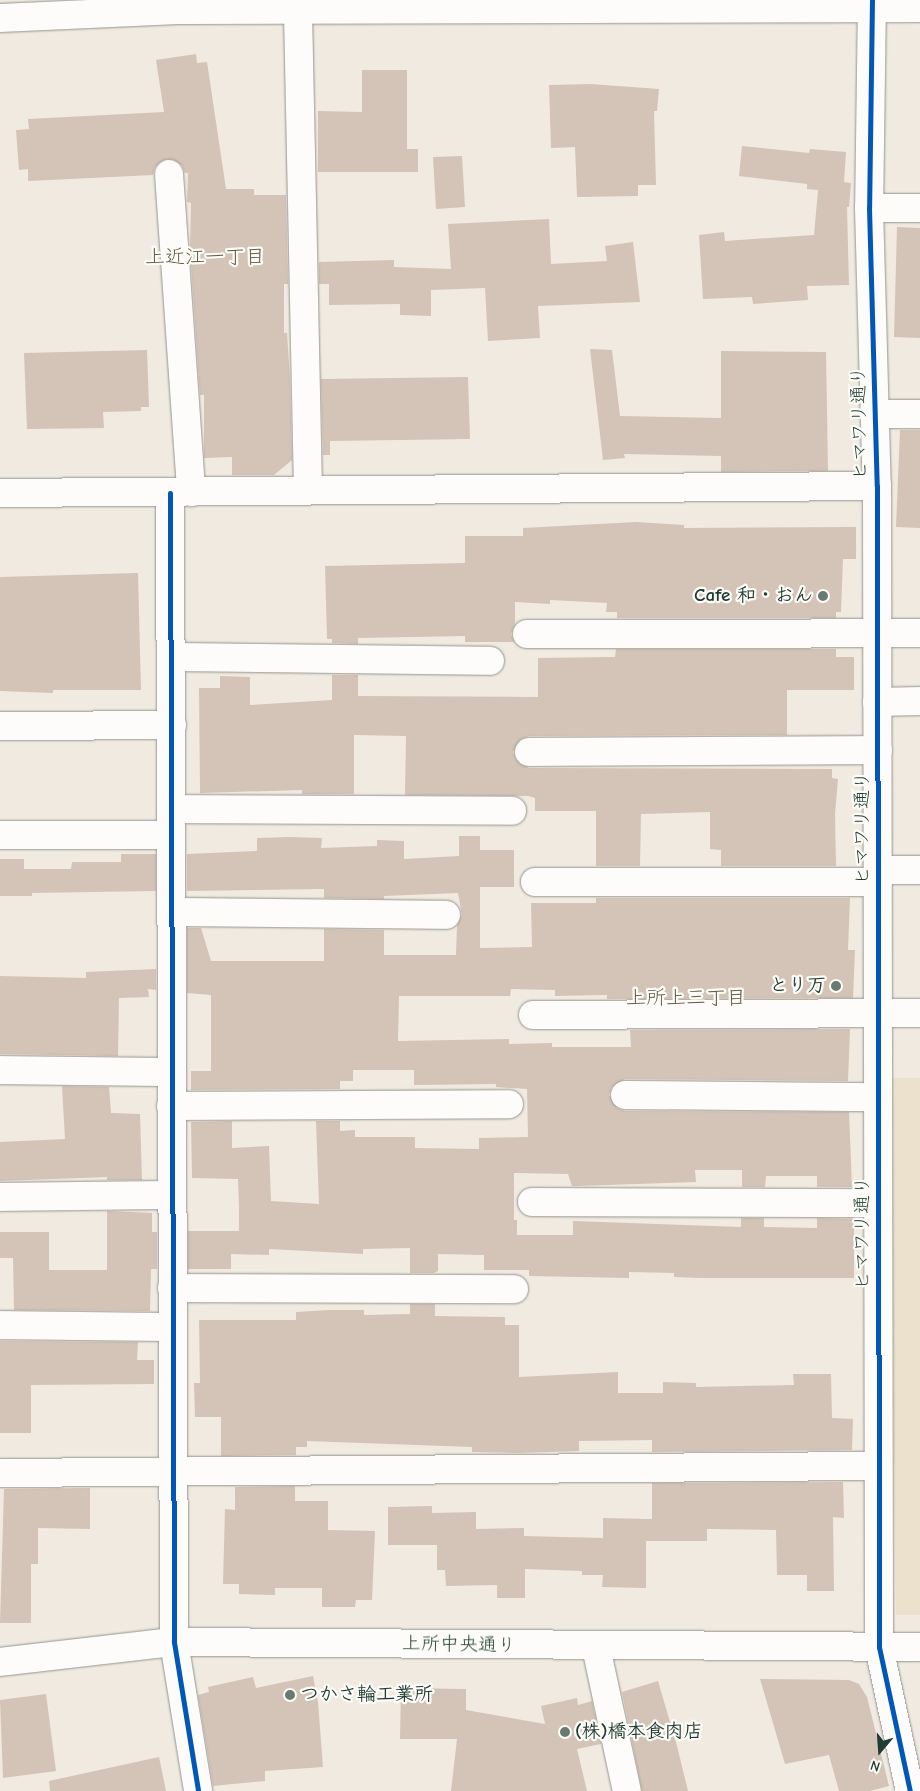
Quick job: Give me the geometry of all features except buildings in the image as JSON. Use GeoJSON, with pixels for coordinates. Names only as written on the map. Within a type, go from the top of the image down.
{"type":"FeatureCollection","features":[{"type":"Feature","properties":{"kind":"street"},"geometry":{"type":"LineString","coordinates":[[0,18],[178,5],[298,12],[872,4],[920,8]]}},
{"type":"Feature","properties":{"kind":"street","name":"ヒマワリ通り"},"geometry":{"type":"LineString","coordinates":[[872,4],[869,208],[877,486],[879,1647],[910,1791]]}},
{"type":"Feature","properties":{"kind":"street"},"geometry":{"type":"LineString","coordinates":[[298,12],[308,489]]}},
{"type":"Feature","properties":{"kind":"street"},"geometry":{"type":"LineString","coordinates":[[169,174],[181,493],[171,658],[172,912],[170,1072],[174,1642],[198,1791]]}},
{"type":"Feature","properties":{"kind":"street"},"geometry":{"type":"LineString","coordinates":[[869,208],[920,208]]}},
{"type":"Feature","properties":{"kind":"street"},"geometry":{"type":"LineString","coordinates":[[876,414],[920,414]]}},
{"type":"Feature","properties":{"kind":"street"},"geometry":{"type":"LineString","coordinates":[[0,493],[181,493],[308,489],[877,486]]}},
{"type":"Feature","properties":{"kind":"street"},"geometry":{"type":"LineString","coordinates":[[528,634],[920,633]]}},
{"type":"Feature","properties":{"kind":"street"},"geometry":{"type":"LineString","coordinates":[[171,658],[490,661]]}},
{"type":"Feature","properties":{"kind":"street"},"geometry":{"type":"LineString","coordinates":[[877,702],[920,701]]}},
{"type":"Feature","properties":{"kind":"street"},"geometry":{"type":"LineString","coordinates":[[0,726],[172,725]]}},
{"type":"Feature","properties":{"kind":"street"},"geometry":{"type":"LineString","coordinates":[[529,752],[878,750]]}},
{"type":"Feature","properties":{"kind":"street"},"geometry":{"type":"LineString","coordinates":[[0,835],[171,822],[512,811]]}},
{"type":"Feature","properties":{"kind":"street"},"geometry":{"type":"LineString","coordinates":[[535,882],[878,876],[920,870]]}},
{"type":"Feature","properties":{"kind":"street"},"geometry":{"type":"LineString","coordinates":[[172,912],[446,915]]}},
{"type":"Feature","properties":{"kind":"street"},"geometry":{"type":"LineString","coordinates":[[533,1015],[920,1013]]}},
{"type":"Feature","properties":{"kind":"street"},"geometry":{"type":"LineString","coordinates":[[0,1070],[170,1072]]}},
{"type":"Feature","properties":{"kind":"street"},"geometry":{"type":"LineString","coordinates":[[625,1095],[878,1097]]}},
{"type":"Feature","properties":{"kind":"street"},"geometry":{"type":"LineString","coordinates":[[171,1106],[509,1104]]}},
{"type":"Feature","properties":{"kind":"street"},"geometry":{"type":"LineString","coordinates":[[0,1197],[171,1195]]}},
{"type":"Feature","properties":{"kind":"street"},"geometry":{"type":"LineString","coordinates":[[532,1202],[878,1203]]}},
{"type":"Feature","properties":{"kind":"street"},"geometry":{"type":"LineString","coordinates":[[172,1288],[514,1289]]}},
{"type":"Feature","properties":{"kind":"street"},"geometry":{"type":"LineString","coordinates":[[0,1325],[173,1327]]}},
{"type":"Feature","properties":{"kind":"street"},"geometry":{"type":"LineString","coordinates":[[0,1473],[878,1466]]}},
{"type":"Feature","properties":{"kind":"street","name":"上所中央通り"},"geometry":{"type":"LineString","coordinates":[[0,1662],[174,1642],[596,1647],[920,1647]]}},
{"type":"Feature","properties":{"kind":"street"},"geometry":{"type":"LineString","coordinates":[[596,1647],[627,1791]]}},
{"type":"Feature","properties":{"kind":"shaded area"},"geometry":{"type":"Polygon","coordinates":[[[890,1078],[920,1078],[920,1615],[896,1615],[890,1078]]]}},
{"type":"Feature","properties":{"kind":"cycle path"},"geometry":{"type":"LineString","coordinates":[[872,0],[869,208],[877,486],[879,1647],[910,1791]]}},
{"type":"Feature","properties":{"kind":"cycle path"},"geometry":{"type":"LineString","coordinates":[[170,493],[174,1642],[198,1791]]}},
{"type":"Feature","properties":{"kind":"place","name":"Cafe 和・おん"},"geometry":{"type":"Point","coordinates":[823,596]}},
{"type":"Feature","properties":{"kind":"place","name":"とり万"},"geometry":{"type":"Point","coordinates":[836,986]}},
{"type":"Feature","properties":{"kind":"place","name":"つかさ輪工業所"},"geometry":{"type":"Point","coordinates":[290,1695]}},
{"type":"Feature","properties":{"kind":"place","name":"(株)橋本食肉店"},"geometry":{"type":"Point","coordinates":[565,1732]}},
{"type":"Feature","properties":{"kind":"district","name":"上近江一丁目"},"geometry":{"type":"Point","coordinates":[205,256]}},
{"type":"Feature","properties":{"kind":"district","name":"上所上三丁目"},"geometry":{"type":"Point","coordinates":[686,997]}}]}
